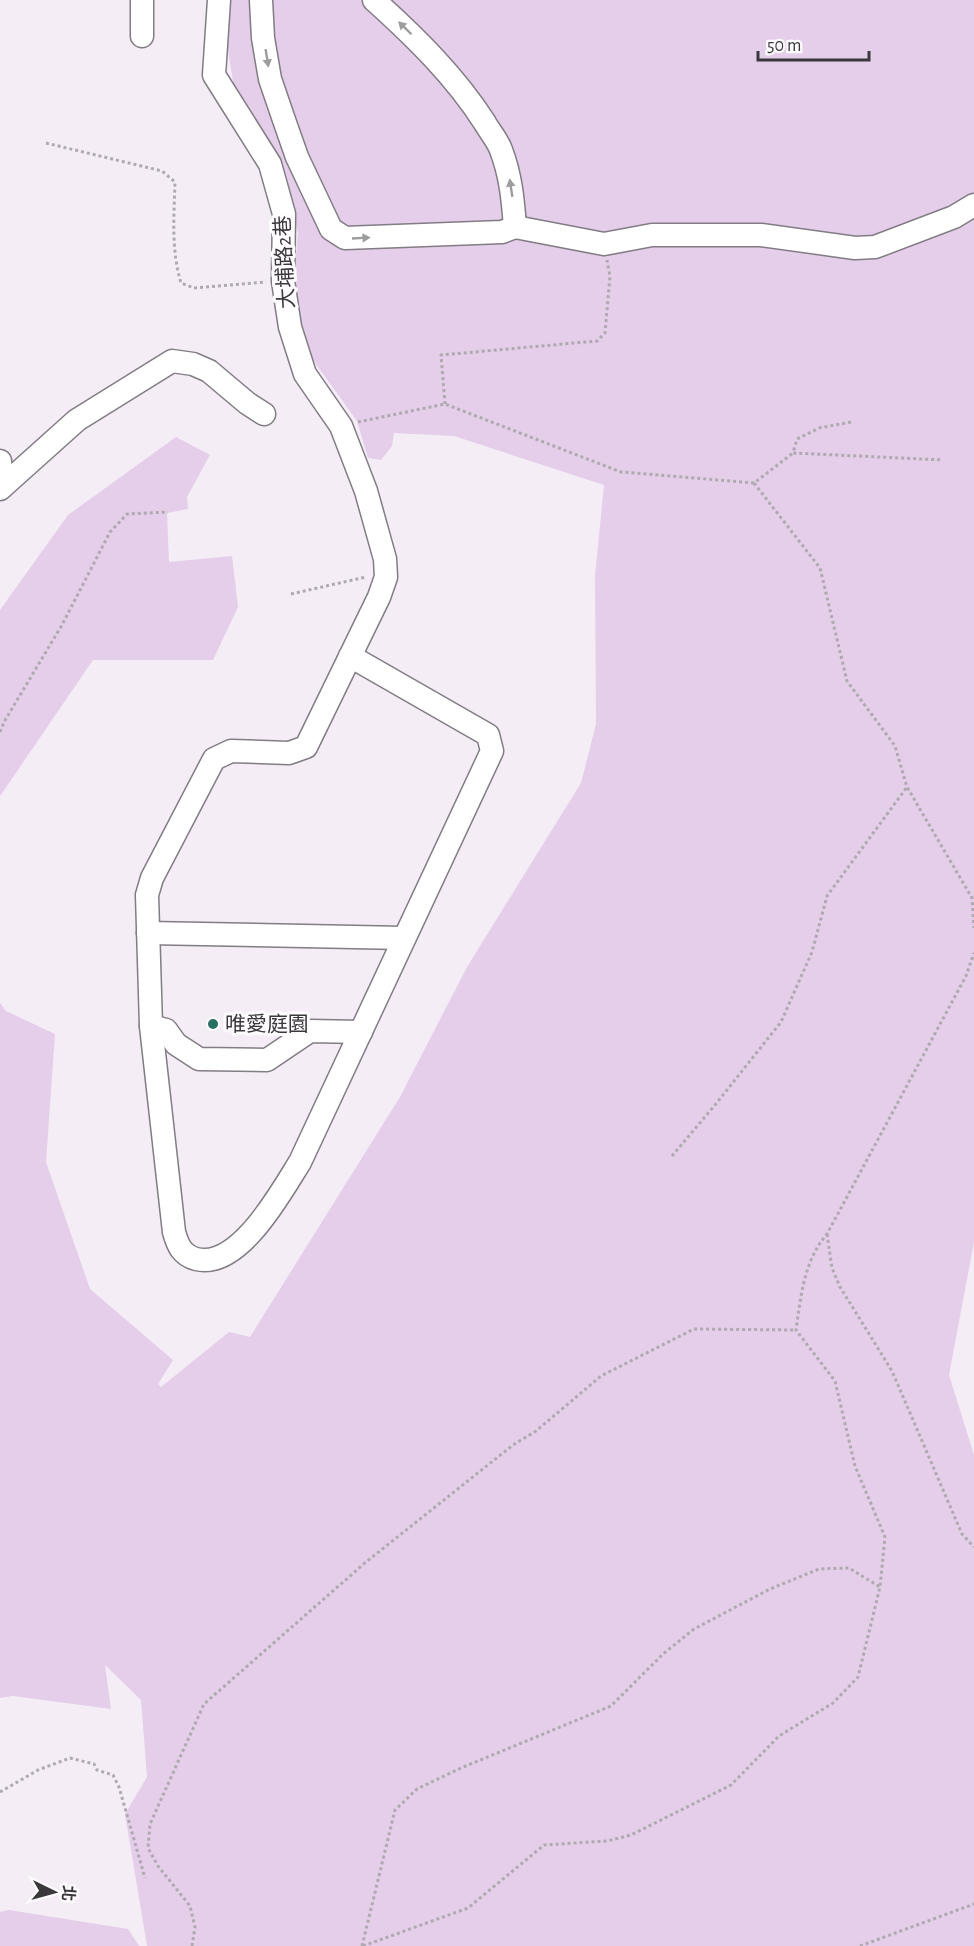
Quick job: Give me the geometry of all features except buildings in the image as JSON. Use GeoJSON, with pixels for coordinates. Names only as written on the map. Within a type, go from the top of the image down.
{"type":"FeatureCollection","features":[{"type":"Feature","properties":{"kind":"street"},"geometry":{"type":"LineString","coordinates":[[142,0],[142,36]]}},
{"type":"Feature","properties":{"kind":"street","name":"大埔路2巷"},"geometry":{"type":"LineString","coordinates":[[219,0],[214,75],[270,164],[284,214],[283,281],[290,327],[305,374],[341,426],[366,491],[380,534],[386,577],[364,632],[350,656],[306,747],[289,753],[231,751],[214,759],[152,878],[147,895],[151,1026],[174,1232],[178,1247],[186,1255],[208,1261],[220,1258],[246,1239],[276,1201],[300,1162],[492,752],[488,735],[350,656]]}},
{"type":"Feature","properties":{"kind":"street"},"geometry":{"type":"LineString","coordinates":[[261,0],[263,38],[270,79],[297,158],[331,229],[345,238],[502,232],[515,227],[604,244],[652,235],[761,235],[855,248],[875,247],[954,217],[974,205]]}},
{"type":"Feature","properties":{"kind":"street"},"geometry":{"type":"LineString","coordinates":[[374,0],[406,29],[442,67],[474,106],[501,148],[512,186],[515,227]]}},
{"type":"Feature","properties":{"kind":"street"},"geometry":{"type":"LineString","coordinates":[[1,488],[78,420],[172,362],[193,363],[209,371],[247,403],[264,414]]}},
{"type":"Feature","properties":{"kind":"street"},"geometry":{"type":"LineString","coordinates":[[0,461],[1,488]]}},
{"type":"Feature","properties":{"kind":"street"},"geometry":{"type":"LineString","coordinates":[[148,933],[404,938]]}},
{"type":"Feature","properties":{"kind":"street"},"geometry":{"type":"LineString","coordinates":[[151,1026],[166,1030],[176,1044],[199,1059],[267,1060],[310,1031],[361,1032]]}},
{"type":"Feature","properties":{"kind":"path"},"geometry":{"type":"LineString","coordinates":[[46,143],[162,171],[175,182],[173,234],[176,267],[181,283],[194,288],[283,281]]}},
{"type":"Feature","properties":{"kind":"path"},"geometry":{"type":"LineString","coordinates":[[445,404],[441,355],[597,341],[605,333],[610,276],[604,244]]}},
{"type":"Feature","properties":{"kind":"path"},"geometry":{"type":"LineString","coordinates":[[341,426],[445,404],[621,472],[754,483],[793,453],[943,460]]}},
{"type":"Feature","properties":{"kind":"path"},"geometry":{"type":"LineString","coordinates":[[793,453],[796,438],[819,428],[851,422]]}},
{"type":"Feature","properties":{"kind":"path"},"geometry":{"type":"LineString","coordinates":[[754,483],[820,568],[847,681],[895,746],[908,787],[972,898],[974,928]]}},
{"type":"Feature","properties":{"kind":"path"},"geometry":{"type":"LineString","coordinates":[[0,732],[62,625],[110,532],[127,514],[168,512]]}},
{"type":"Feature","properties":{"kind":"path"},"geometry":{"type":"LineString","coordinates":[[291,594],[360,577],[386,577]]}},
{"type":"Feature","properties":{"kind":"path"},"geometry":{"type":"LineString","coordinates":[[672,1156],[781,1022],[812,952],[827,896],[908,787]]}},
{"type":"Feature","properties":{"kind":"path"},"geometry":{"type":"LineString","coordinates":[[363,1946],[468,1908],[544,1845],[607,1841],[631,1835],[730,1785],[778,1736],[833,1703],[858,1677],[880,1587],[885,1537],[855,1466],[835,1381],[796,1330],[802,1282],[816,1246],[827,1234],[966,976],[974,953]]}},
{"type":"Feature","properties":{"kind":"path"},"geometry":{"type":"LineString","coordinates":[[827,1234],[832,1268],[840,1287],[892,1371],[962,1534],[974,1547]]}},
{"type":"Feature","properties":{"kind":"path"},"geometry":{"type":"LineString","coordinates":[[192,1946],[195,1927],[190,1906],[158,1866],[148,1848],[150,1824],[204,1704],[366,1562],[513,1445],[536,1431],[601,1376],[694,1329],[796,1330]]}},
{"type":"Feature","properties":{"kind":"path"},"geometry":{"type":"LineString","coordinates":[[363,1946],[395,1810],[417,1789],[610,1706],[663,1654],[694,1629],[770,1589],[819,1569],[849,1568],[880,1587]]}},
{"type":"Feature","properties":{"kind":"path"},"geometry":{"type":"LineString","coordinates":[[0,1792],[38,1770],[70,1758],[94,1764],[97,1770],[113,1775],[119,1787],[145,1878]]}},
{"type":"Feature","properties":{"kind":"path"},"geometry":{"type":"LineString","coordinates":[[860,1946],[974,1904]]}},
{"type":"Feature","properties":{"kind":"shaded area"},"geometry":{"type":"Polygon","coordinates":[[[228,0],[974,0],[974,1242],[949,1375],[974,1455],[974,1946],[147,1946],[125,1814],[147,1777],[141,1700],[105,1665],[111,1709],[13,1696],[0,1698],[0,1003],[6,1011],[55,1034],[46,1162],[90,1289],[173,1360],[158,1384],[161,1387],[229,1332],[250,1337],[400,1097],[467,967],[581,783],[596,724],[595,576],[604,485],[454,436],[394,433],[392,446],[381,460],[368,458],[357,421],[305,349],[294,280],[298,233],[280,167],[235,94],[227,45],[228,0]]]}},
{"type":"Feature","properties":{"kind":"shaded area"},"geometry":{"type":"Polygon","coordinates":[[[176,437],[210,455],[187,497],[188,509],[167,513],[169,562],[232,556],[238,607],[213,660],[93,660],[0,796],[0,610],[68,515],[176,437]]]}},
{"type":"Feature","properties":{"kind":"shaded area"},"geometry":{"type":"Polygon","coordinates":[[[9,1910],[128,1929],[139,1946],[0,1946],[0,1912],[9,1910]]]}},
{"type":"Feature","properties":{"kind":"place","name":"唯愛庭園"},"geometry":{"type":"Point","coordinates":[213,1024]}}]}
